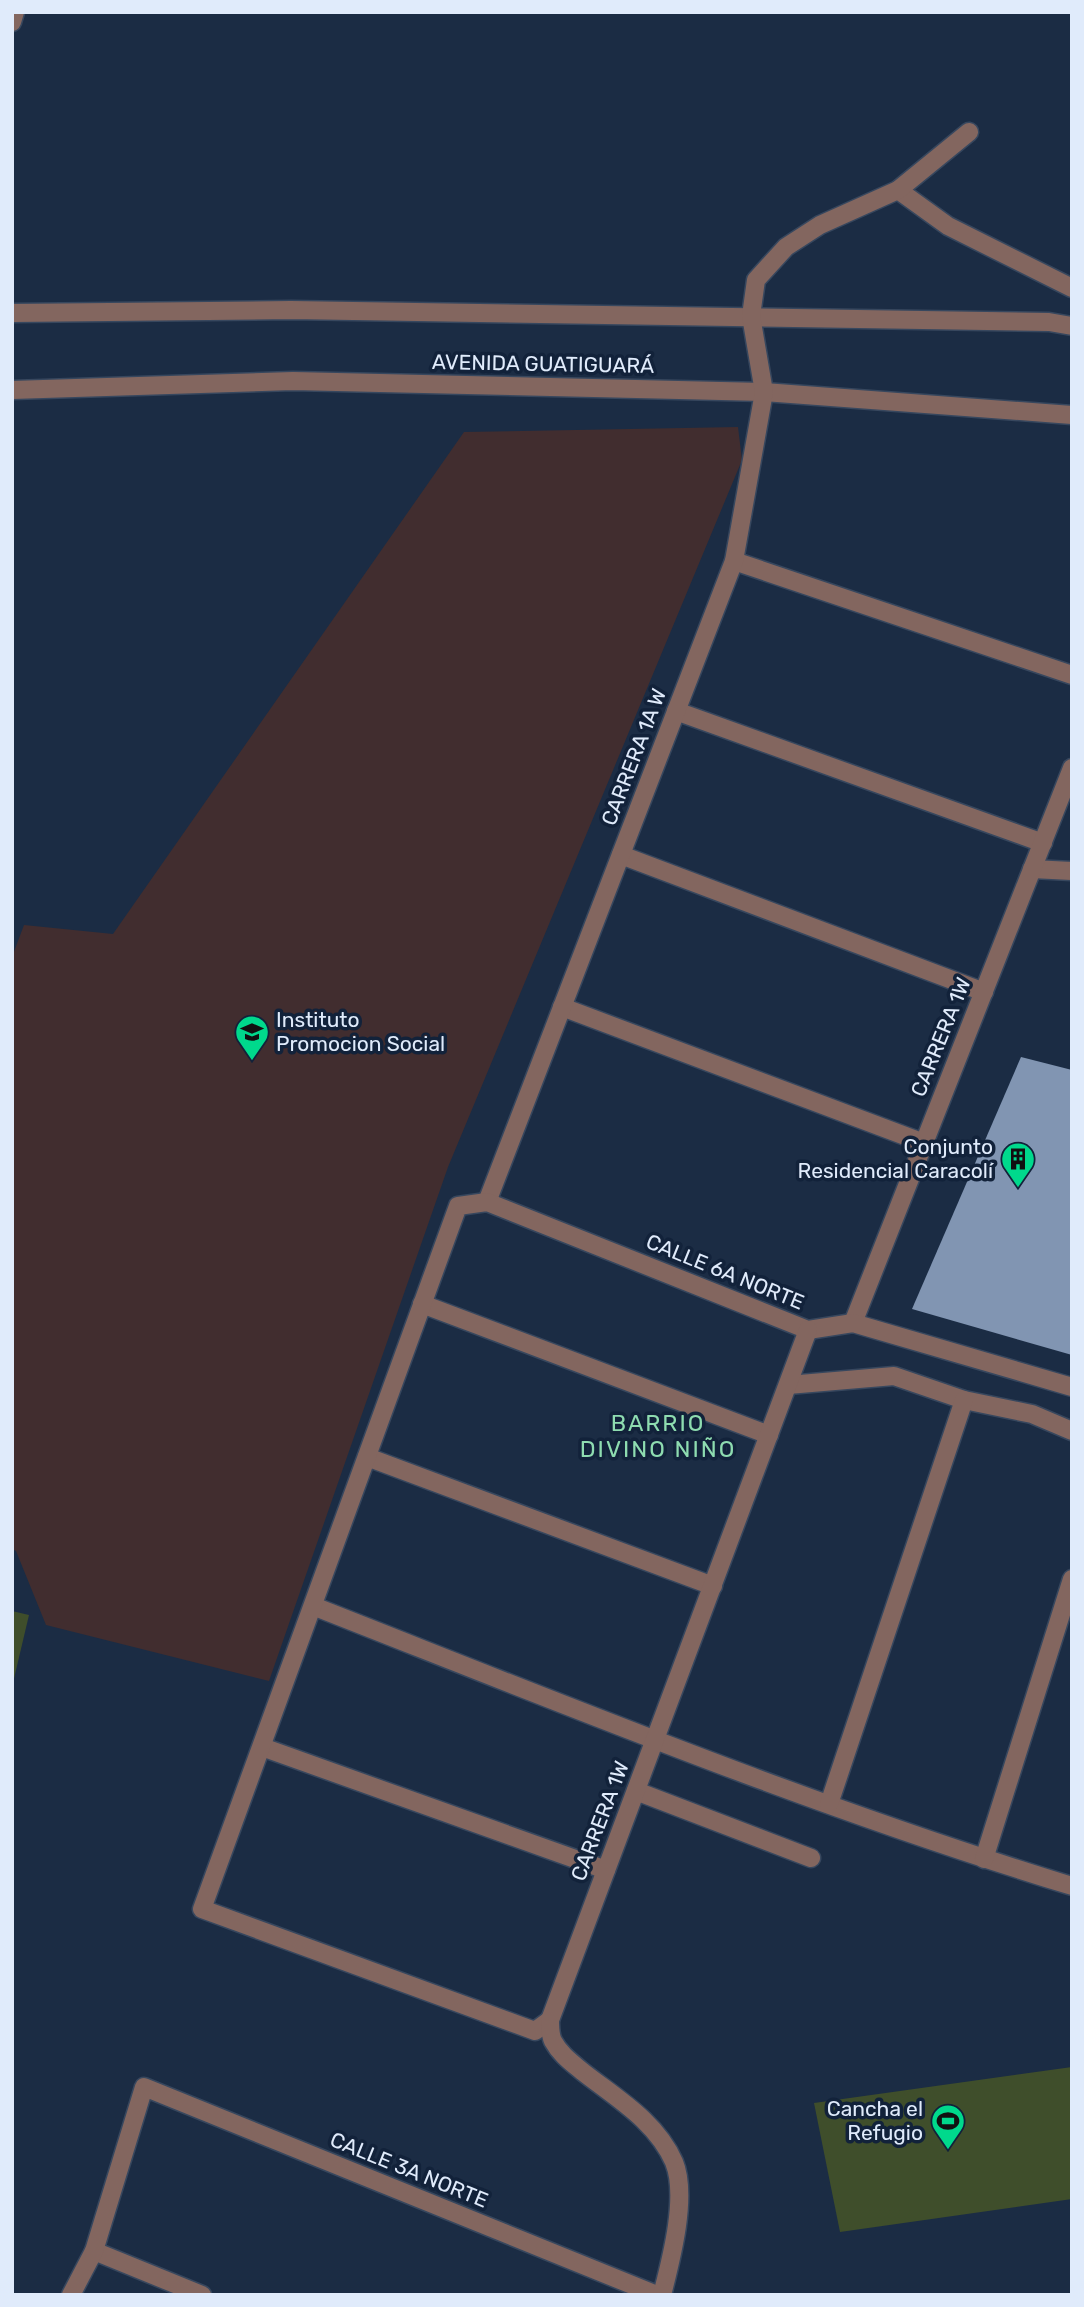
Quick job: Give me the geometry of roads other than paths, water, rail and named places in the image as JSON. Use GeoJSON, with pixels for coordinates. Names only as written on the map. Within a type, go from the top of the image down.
{"type":"FeatureCollection","features":[{"type":"Feature","properties":{"kind":"street"},"geometry":{"type":"LineString","coordinates":[[12,22],[16,12]]}},
{"type":"Feature","properties":{"kind":"street","name":"CARRERA 1A W"},"geometry":{"type":"LineString","coordinates":[[487,1202],[734,561],[764,392],[751,316],[755,280],[786,247],[820,225],[898,190],[969,132]]}},
{"type":"Feature","properties":{"kind":"street"},"geometry":{"type":"LineString","coordinates":[[898,190],[948,226],[1072,288]]}},
{"type":"Feature","properties":{"kind":"street"},"geometry":{"type":"LineString","coordinates":[[12,313],[291,310],[1049,322],[1072,326]]}},
{"type":"Feature","properties":{"kind":"street","name":"AVENIDA GUATIGUARÁ"},"geometry":{"type":"LineString","coordinates":[[12,390],[293,382],[764,392],[1072,415]]}},
{"type":"Feature","properties":{"kind":"street"},"geometry":{"type":"LineString","coordinates":[[734,561],[1072,675]]}},
{"type":"Feature","properties":{"kind":"street"},"geometry":{"type":"LineString","coordinates":[[676,711],[1042,843]]}},
{"type":"Feature","properties":{"kind":"street","name":"CARRERA 1W"},"geometry":{"type":"LineString","coordinates":[[853,1323],[1072,768]]}},
{"type":"Feature","properties":{"kind":"street"},"geometry":{"type":"LineString","coordinates":[[621,855],[984,992]]}},
{"type":"Feature","properties":{"kind":"street"},"geometry":{"type":"LineString","coordinates":[[1032,869],[1072,871]]}},
{"type":"Feature","properties":{"kind":"street"},"geometry":{"type":"LineString","coordinates":[[562,1007],[924,1143]]}},
{"type":"Feature","properties":{"kind":"street"},"geometry":{"type":"LineString","coordinates":[[487,1202],[458,1206],[202,1909],[535,2031],[550,2020]]}},
{"type":"Feature","properties":{"kind":"street","name":"CALLE 6A NORTE"},"geometry":{"type":"LineString","coordinates":[[487,1202],[808,1330],[853,1323],[1072,1387]]}},
{"type":"Feature","properties":{"kind":"street"},"geometry":{"type":"LineString","coordinates":[[422,1304],[769,1435]]}},
{"type":"Feature","properties":{"kind":"street","name":"CARRERA 1W"},"geometry":{"type":"LineString","coordinates":[[550,2020],[808,1330]]}},
{"type":"Feature","properties":{"kind":"street"},"geometry":{"type":"LineString","coordinates":[[788,1385],[894,1376],[964,1400],[1032,1414],[1072,1431]]}},
{"type":"Feature","properties":{"kind":"street"},"geometry":{"type":"LineString","coordinates":[[829,1804],[964,1400]]}},
{"type":"Feature","properties":{"kind":"street"},"geometry":{"type":"LineString","coordinates":[[366,1457],[713,1586]]}},
{"type":"Feature","properties":{"kind":"street"},"geometry":{"type":"LineString","coordinates":[[984,1859],[1072,1578]]}},
{"type":"Feature","properties":{"kind":"street"},"geometry":{"type":"LineString","coordinates":[[313,1606],[655,1741],[984,1859],[1072,1886]]}},
{"type":"Feature","properties":{"kind":"street"},"geometry":{"type":"LineString","coordinates":[[261,1747],[606,1870]]}},
{"type":"Feature","properties":{"kind":"street"},"geometry":{"type":"LineString","coordinates":[[636,1791],[811,1858]]}},
{"type":"Feature","properties":{"kind":"street"},"geometry":{"type":"LineString","coordinates":[[550,2020],[551,2038],[564,2056],[649,2124],[674,2162],[678,2180],[678,2208],[673,2249],[659,2295]]}},
{"type":"Feature","properties":{"kind":"street","name":"CALLE 3A NORTE"},"geometry":{"type":"LineString","coordinates":[[94,2251],[144,2087],[659,2295]]}},
{"type":"Feature","properties":{"kind":"street"},"geometry":{"type":"LineString","coordinates":[[71,2295],[94,2251],[202,2295]]}},
{"type":"Feature","properties":{"kind":"place","name":"Instituto Promocion Social"},"geometry":{"type":"Point","coordinates":[252,1062]}},
{"type":"Feature","properties":{"kind":"place","name":"Conjunto Residencial Caracolí"},"geometry":{"type":"Point","coordinates":[1018,1189]}},
{"type":"Feature","properties":{"kind":"place","name":"Cancha el Refugio"},"geometry":{"type":"Point","coordinates":[948,2151]}},
{"type":"Feature","properties":{"kind":"district","name":"BARRIO DIVINO NIÑO"},"geometry":{"type":"Point","coordinates":[658,1436]}}]}
